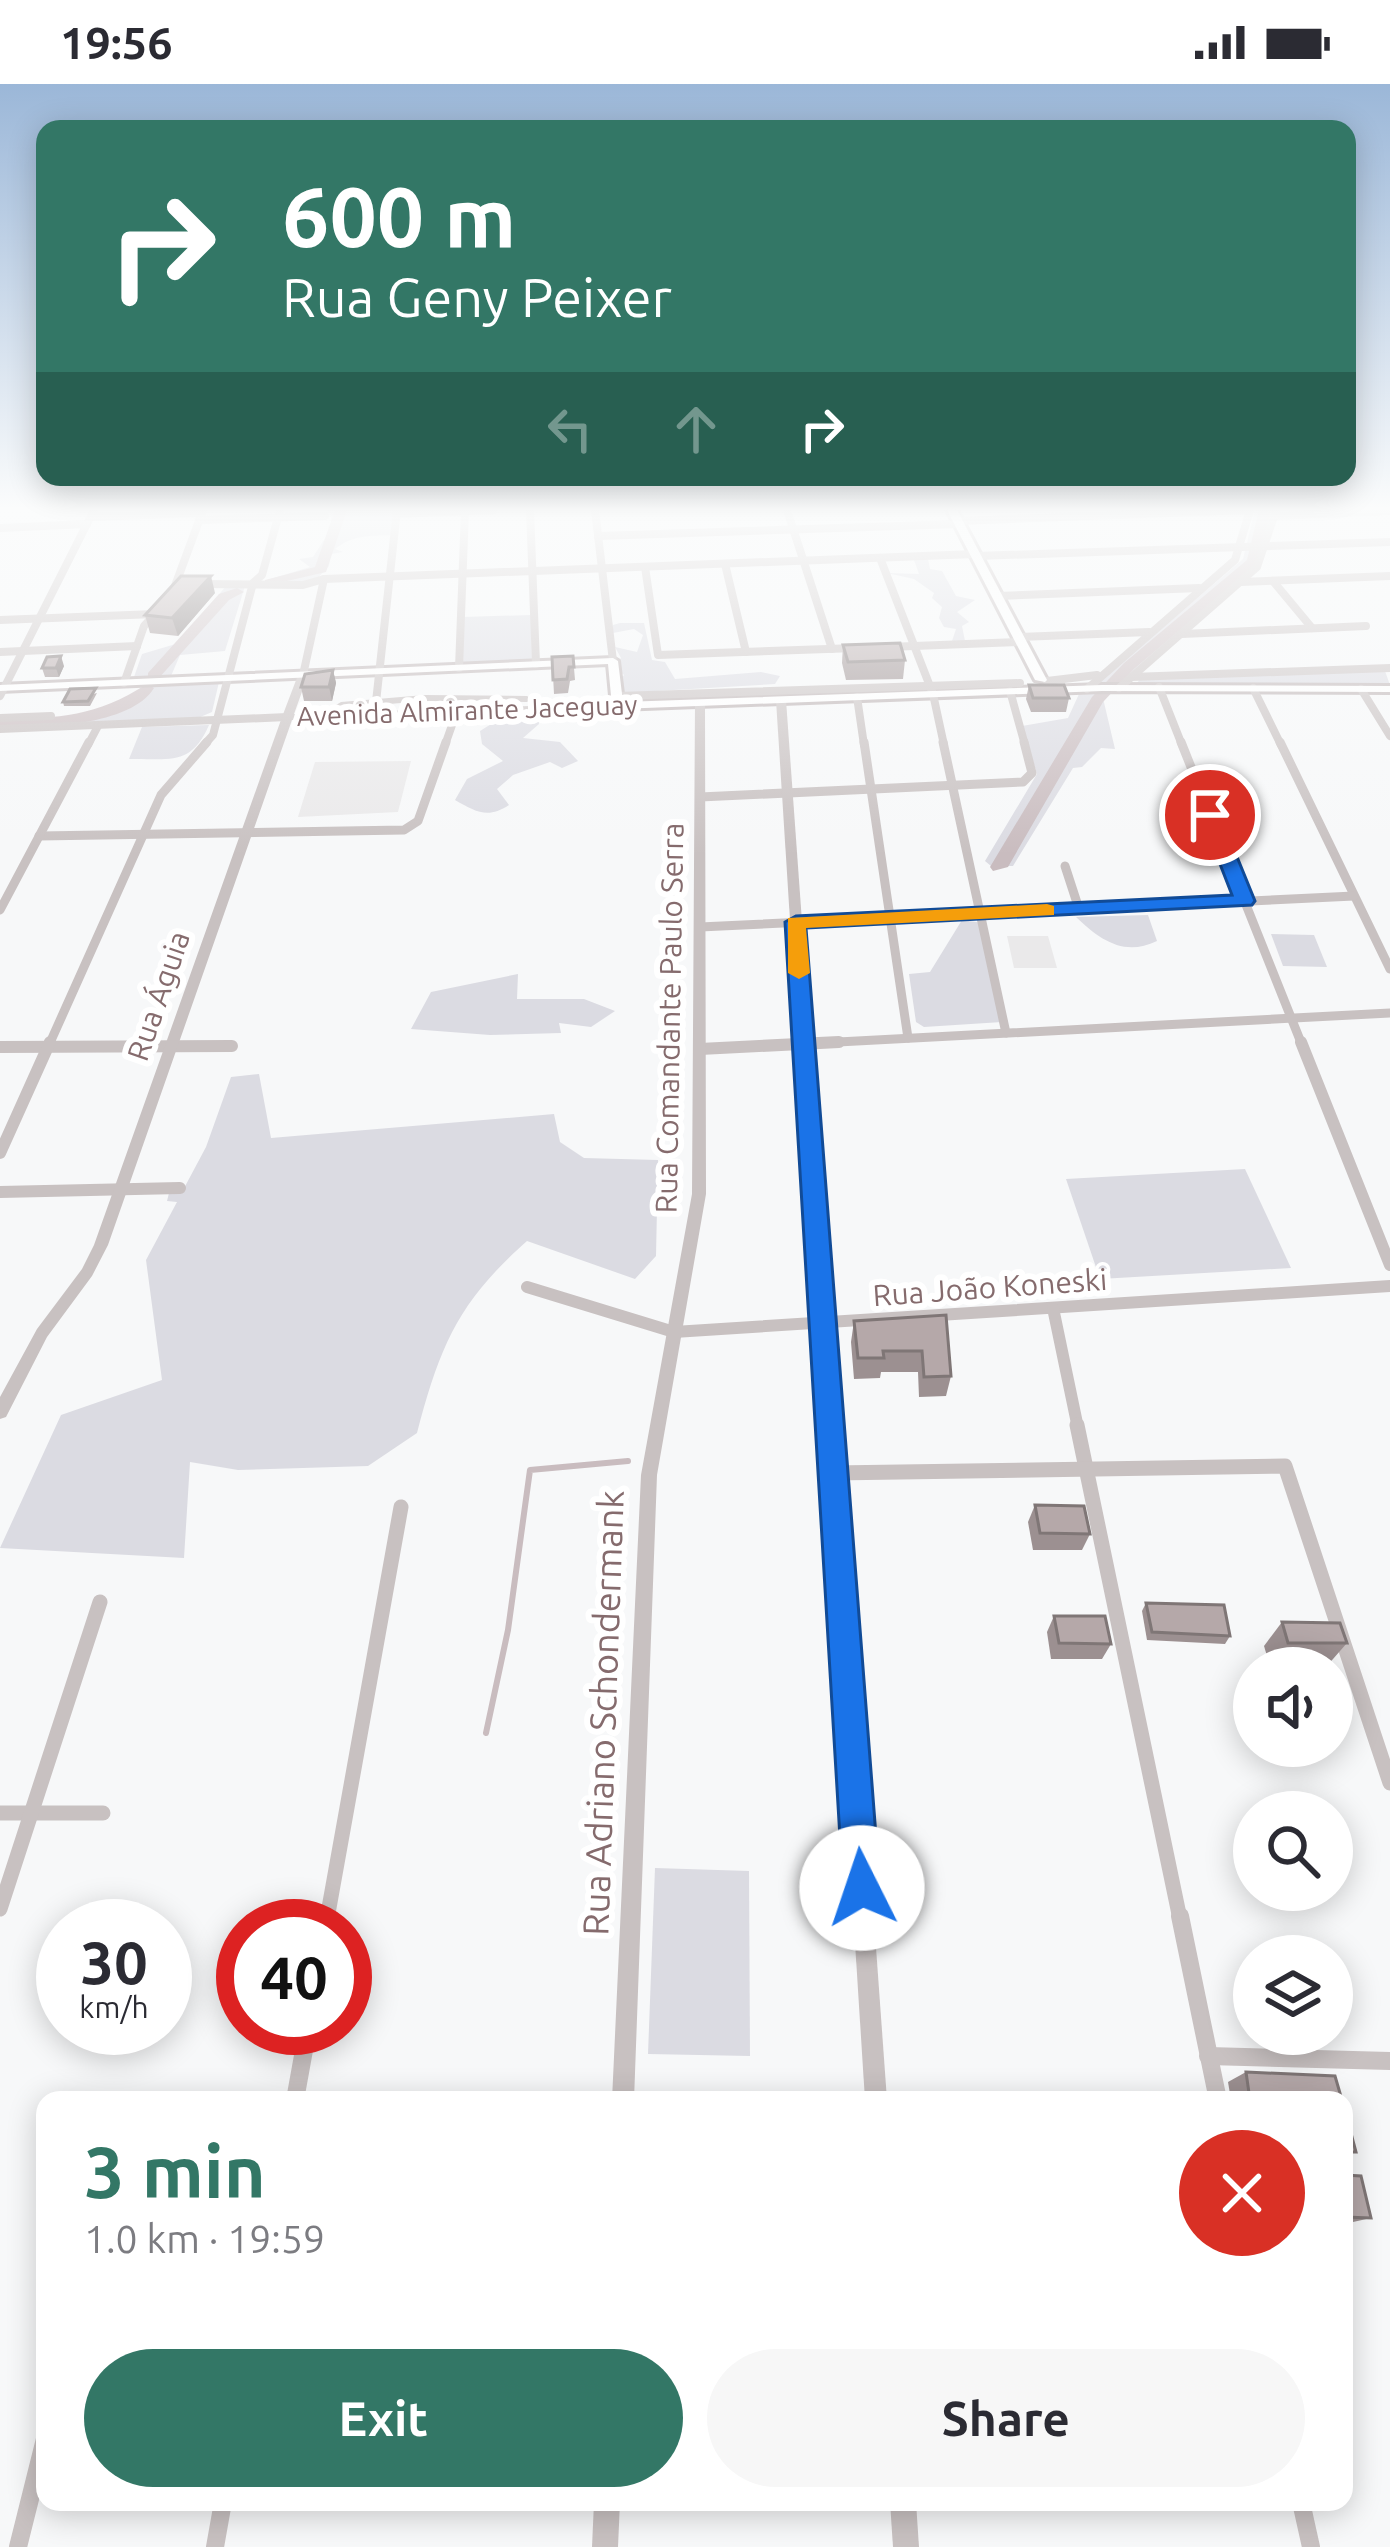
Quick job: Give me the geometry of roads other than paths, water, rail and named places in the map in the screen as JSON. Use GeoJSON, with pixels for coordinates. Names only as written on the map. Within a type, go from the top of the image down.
{"type":"FeatureCollection","features":[{"type":"Feature","properties":{"kind":"main road"},"geometry":{"type":"LineString","coordinates":[[1012,625],[1045,684],[1390,689]]}},
{"type":"Feature","properties":{"kind":"main road"},"geometry":{"type":"LineString","coordinates":[[2,690],[613,661],[617,701]]}},
{"type":"Feature","properties":{"kind":"main road","name":"Avenida Almirante Jaceguay"},"geometry":{"type":"LineString","coordinates":[[617,701],[857,697],[1045,684]]}},
{"type":"Feature","properties":{"kind":"street"},"geometry":{"type":"LineString","coordinates":[[2,690],[36,625]]}},
{"type":"Feature","properties":{"kind":"street"},"geometry":{"type":"LineString","coordinates":[[124,682],[145,625]]}},
{"type":"Feature","properties":{"kind":"street"},"geometry":{"type":"LineString","coordinates":[[0,1153],[166,786],[208,744],[242,625]]}},
{"type":"Feature","properties":{"kind":"street","name":"Rua Águia"},"geometry":{"type":"LineString","coordinates":[[1,1408],[42,1333],[94,1259],[303,675],[314,625]]}},
{"type":"Feature","properties":{"kind":"street"},"geometry":{"type":"LineString","coordinates":[[378,708],[385,625]]}},
{"type":"Feature","properties":{"kind":"street"},"geometry":{"type":"LineString","coordinates":[[459,668],[460,625]]}},
{"type":"Feature","properties":{"kind":"street"},"geometry":{"type":"LineString","coordinates":[[534,625],[536,664]]}},
{"type":"Feature","properties":{"kind":"street"},"geometry":{"type":"LineString","coordinates":[[609,625],[613,661]]}},
{"type":"Feature","properties":{"kind":"street"},"geometry":{"type":"LineString","coordinates":[[654,625],[658,655],[860,648]]}},
{"type":"Feature","properties":{"kind":"street"},"geometry":{"type":"LineString","coordinates":[[740,625],[746,652]]}},
{"type":"Feature","properties":{"kind":"street"},"geometry":{"type":"LineString","coordinates":[[824,625],[832,649]]}},
{"type":"Feature","properties":{"kind":"street"},"geometry":{"type":"LineString","coordinates":[[906,625],[932,690],[1006,1033]]}},
{"type":"Feature","properties":{"kind":"street"},"geometry":{"type":"LineString","coordinates":[[1088,688],[1159,625]]}},
{"type":"Feature","properties":{"kind":"street"},"geometry":{"type":"LineString","coordinates":[[1112,688],[1192,625]]}},
{"type":"Feature","properties":{"kind":"street"},"geometry":{"type":"LineString","coordinates":[[1182,634],[1366,626]]}},
{"type":"Feature","properties":{"kind":"street"},"geometry":{"type":"LineString","coordinates":[[878,647],[1151,632]]}},
{"type":"Feature","properties":{"kind":"street"},"geometry":{"type":"LineString","coordinates":[[0,652],[137,646]]}},
{"type":"Feature","properties":{"kind":"street"},"geometry":{"type":"LineString","coordinates":[[1131,677],[1390,668]]}},
{"type":"Feature","properties":{"kind":"street","name":"Avenida Almirante Jaceguay"},"geometry":{"type":"LineString","coordinates":[[1045,684],[1086,679],[1103,671]]}},
{"type":"Feature","properties":{"kind":"street"},"geometry":{"type":"LineString","coordinates":[[700,797],[1028,779],[1032,773],[1015,687]]}},
{"type":"Feature","properties":{"kind":"street"},"geometry":{"type":"LineString","coordinates":[[1160,687],[1390,1265]]}},
{"type":"Feature","properties":{"kind":"street"},"geometry":{"type":"LineString","coordinates":[[1253,688],[1390,969]]}},
{"type":"Feature","properties":{"kind":"street"},"geometry":{"type":"LineString","coordinates":[[1361,688],[1390,736]]}},
{"type":"Feature","properties":{"kind":"street","name":"Avenida Almirante Jaceguay"},"geometry":{"type":"LineString","coordinates":[[378,708],[457,711],[932,690]]}},
{"type":"Feature","properties":{"kind":"street"},"geometry":{"type":"LineString","coordinates":[[857,697],[908,1038]]}},
{"type":"Feature","properties":{"kind":"street"},"geometry":{"type":"LineString","coordinates":[[39,836],[410,828],[418,821],[459,698]]}},
{"type":"Feature","properties":{"kind":"street","name":"Avenida Almirante Jaceguay"},"geometry":{"type":"LineString","coordinates":[[0,729],[217,719],[459,698],[617,701]]}},
{"type":"Feature","properties":{"kind":"street"},"geometry":{"type":"LineString","coordinates":[[781,700],[875,2091]]}},
{"type":"Feature","properties":{"kind":"street","name":"Rua Comandante Paulo Serra"},"geometry":{"type":"LineString","coordinates":[[674,1332],[699,1193],[700,703]]}},
{"type":"Feature","properties":{"kind":"street"},"geometry":{"type":"LineString","coordinates":[[0,718],[51,716]]}},
{"type":"Feature","properties":{"kind":"street"},"geometry":{"type":"LineString","coordinates":[[0,910],[98,726]]}},
{"type":"Feature","properties":{"kind":"street"},"geometry":{"type":"LineString","coordinates":[[1065,866],[1079,909]]}},
{"type":"Feature","properties":{"kind":"street"},"geometry":{"type":"LineString","coordinates":[[700,927],[1354,896]]}},
{"type":"Feature","properties":{"kind":"street"},"geometry":{"type":"LineString","coordinates":[[700,1049],[1390,1013]]}},
{"type":"Feature","properties":{"kind":"street"},"geometry":{"type":"LineString","coordinates":[[0,1048],[232,1046]]}},
{"type":"Feature","properties":{"kind":"street"},"geometry":{"type":"LineString","coordinates":[[0,1192],[180,1188]]}},
{"type":"Feature","properties":{"kind":"street","name":"Rua João Koneski"},"geometry":{"type":"LineString","coordinates":[[526,1287],[674,1332],[1390,1286]]}},
{"type":"Feature","properties":{"kind":"street"},"geometry":{"type":"LineString","coordinates":[[1053,1308],[1215,2091]]}},
{"type":"Feature","properties":{"kind":"street","name":"Rua Adriano Schondermank"},"geometry":{"type":"LineString","coordinates":[[623,2091],[648,1492],[674,1332]]}},
{"type":"Feature","properties":{"kind":"street"},"geometry":{"type":"LineString","coordinates":[[833,1473],[1285,1466],[1390,1783]]}},
{"type":"Feature","properties":{"kind":"street"},"geometry":{"type":"LineString","coordinates":[[331,1899],[401,1507]]}},
{"type":"Feature","properties":{"kind":"street"},"geometry":{"type":"LineString","coordinates":[[0,1909],[100,1602]]}},
{"type":"Feature","properties":{"kind":"street"},"geometry":{"type":"LineString","coordinates":[[0,1813],[103,1813]]}},
{"type":"Feature","properties":{"kind":"street"},"geometry":{"type":"LineString","coordinates":[[297,2091],[303,2055]]}},
{"type":"Feature","properties":{"kind":"street"},"geometry":{"type":"LineString","coordinates":[[1208,2056],[1390,2061]]}},
{"type":"Feature","properties":{"kind":"street"},"geometry":{"type":"LineString","coordinates":[[18,2547],[36,2475]]}},
{"type":"Feature","properties":{"kind":"street"},"geometry":{"type":"LineString","coordinates":[[215,2547],[221,2511]]}},
{"type":"Feature","properties":{"kind":"street"},"geometry":{"type":"LineString","coordinates":[[605,2547],[607,2511]]}},
{"type":"Feature","properties":{"kind":"street"},"geometry":{"type":"LineString","coordinates":[[904,2511],[906,2547]]}},
{"type":"Feature","properties":{"kind":"street"},"geometry":{"type":"LineString","coordinates":[[1303,2511],[1311,2547]]}},
{"type":"Feature","properties":{"kind":"waterway"},"geometry":{"type":"LineString","coordinates":[[153,676],[199,625]]}},
{"type":"Feature","properties":{"kind":"waterway"},"geometry":{"type":"LineString","coordinates":[[999,867],[1097,700],[1177,625]]}},
{"type":"Feature","properties":{"kind":"waterway"},"geometry":{"type":"LineString","coordinates":[[0,724],[75,722],[142,696],[147,688]]}},
{"type":"Feature","properties":{"kind":"waterway"},"geometry":{"type":"LineString","coordinates":[[486,1733],[508,1630],[530,1470],[628,1461]]}}]}
